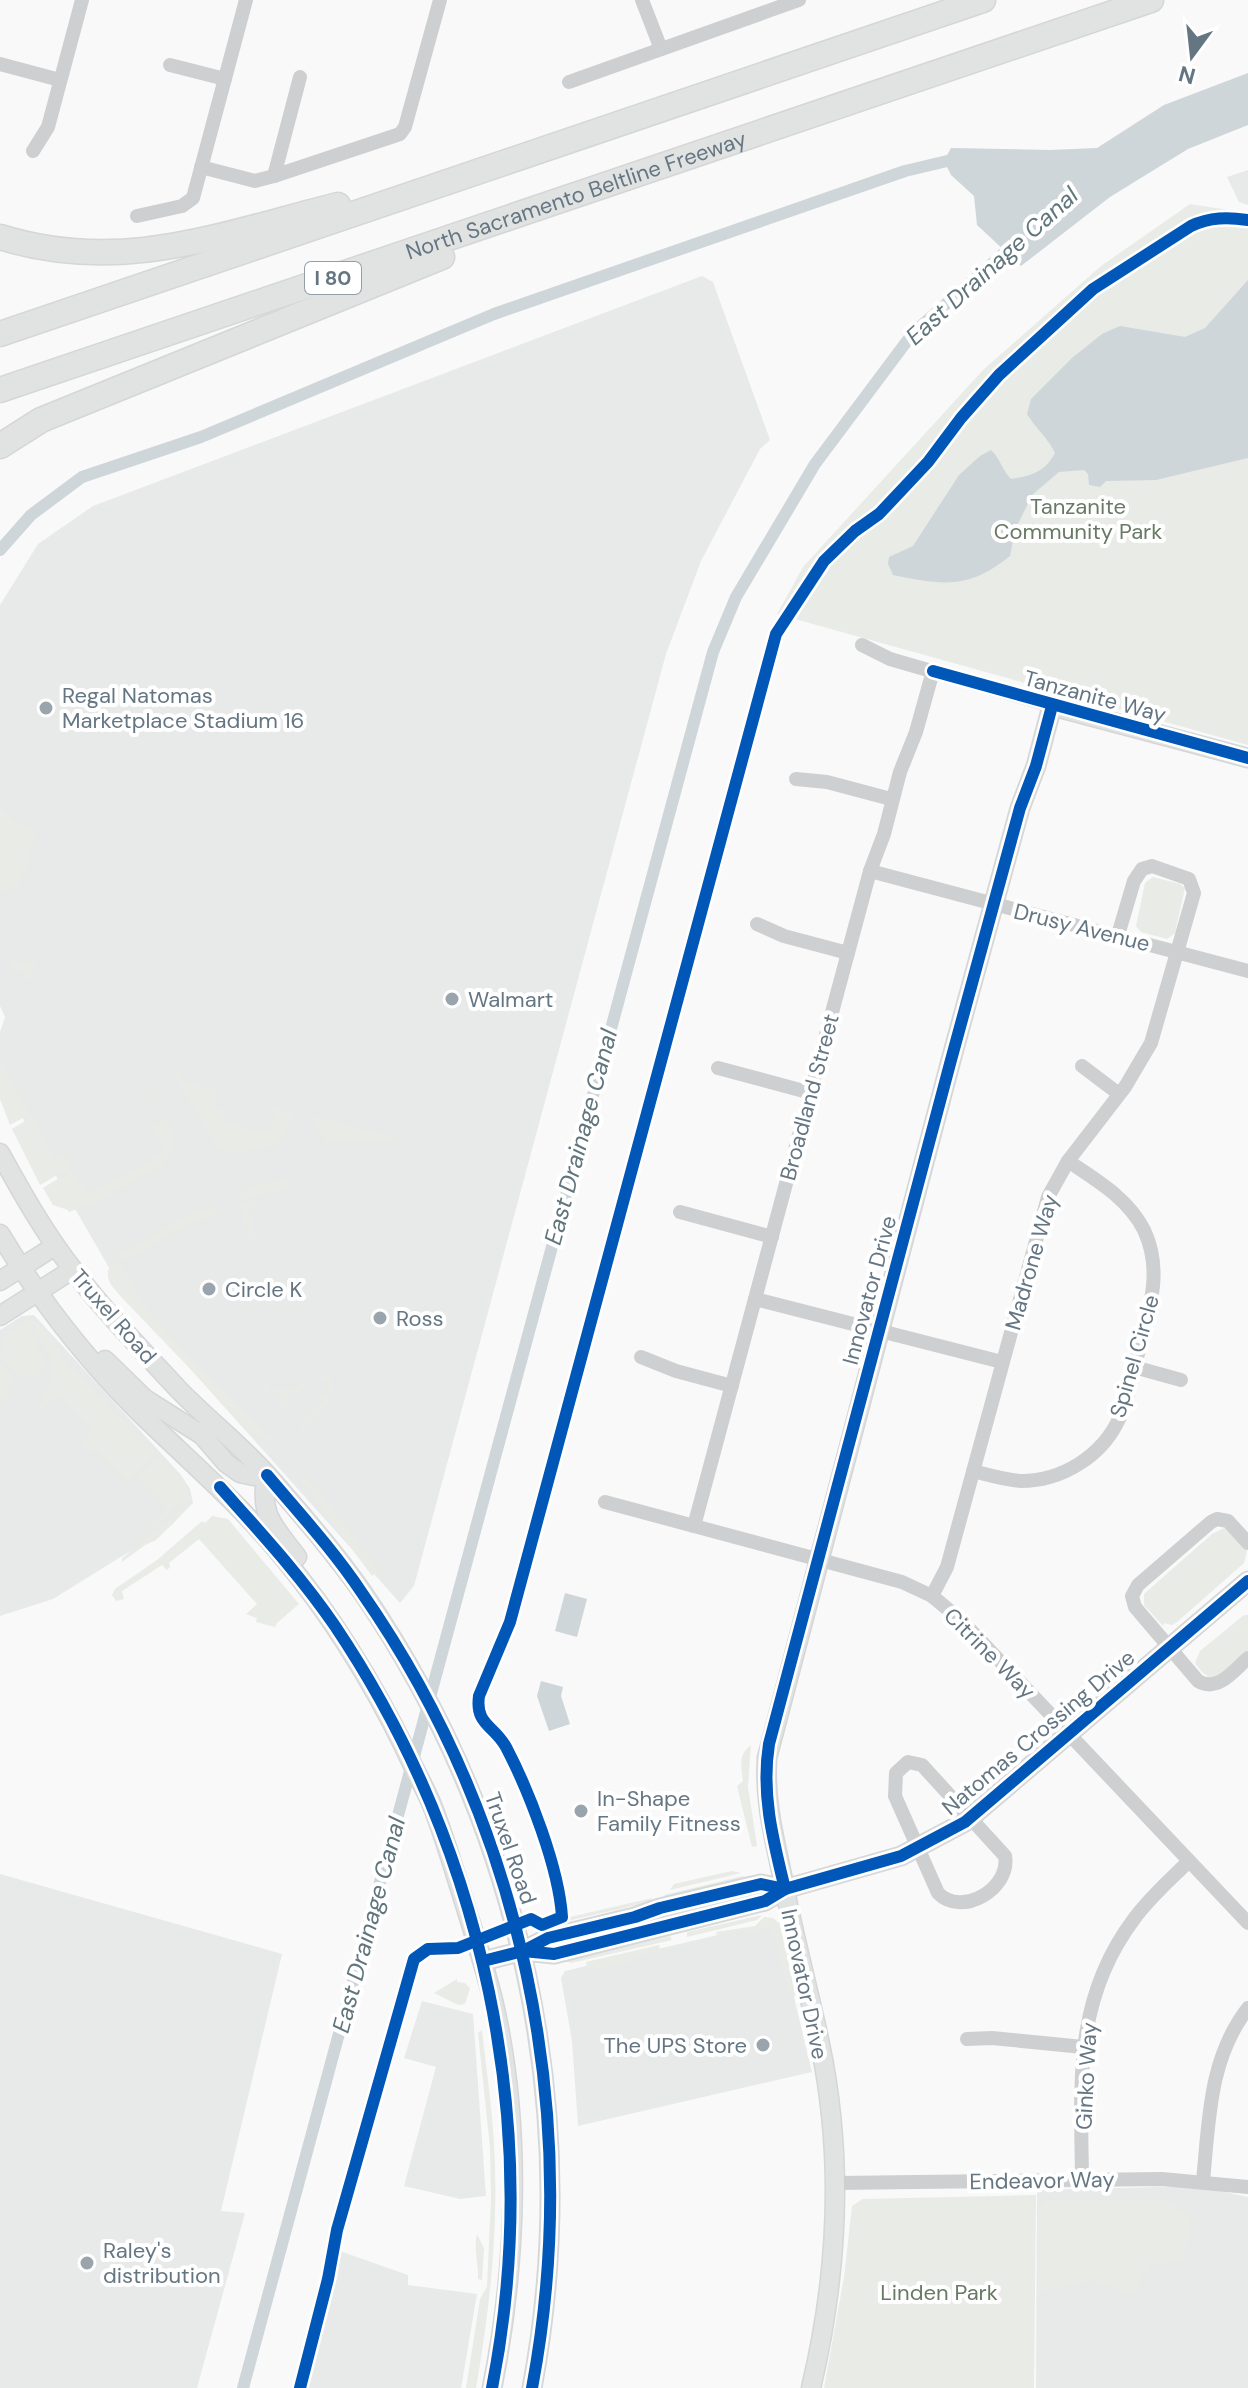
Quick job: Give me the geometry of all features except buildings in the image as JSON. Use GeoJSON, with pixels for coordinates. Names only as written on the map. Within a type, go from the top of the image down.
{"type":"FeatureCollection","features":[{"type":"Feature","properties":{"kind":"highway"},"geometry":{"type":"LineString","coordinates":[[924,20],[976,0]]}},
{"type":"Feature","properties":{"kind":"highway","name":"I 80"},"geometry":{"type":"LineString","coordinates":[[0,334],[983,0]]}},
{"type":"Feature","properties":{"kind":"highway","name":"North Sacramento Beltline Freeway"},"geometry":{"type":"LineString","coordinates":[[0,390],[1151,0]]}},
{"type":"Feature","properties":{"kind":"highway"},"geometry":{"type":"LineString","coordinates":[[0,237],[24,245],[77,253],[130,253],[170,248],[500,165]]}},
{"type":"Feature","properties":{"kind":"highway"},"geometry":{"type":"LineString","coordinates":[[0,446],[41,420],[666,165]]}},
{"type":"Feature","properties":{"kind":"main road","name":"Tanzanite Way"},"geometry":{"type":"LineString","coordinates":[[1052,706],[1248,758]]}},
{"type":"Feature","properties":{"kind":"main road","name":"Innovator Drive"},"geometry":{"type":"LineString","coordinates":[[811,2388],[829,2305],[836,2234],[836,2183],[820,2045],[768,1816],[767,1758],[994,905],[1052,706]]}},
{"type":"Feature","properties":{"kind":"main road","name":"Truxel Road"},"geometry":{"type":"LineString","coordinates":[[0,1153],[72,1270],[180,1391],[267,1475],[330,1549],[383,1625],[449,1742],[499,1866],[523,1951],[546,2091],[550,2169],[548,2275],[532,2388]]}},
{"type":"Feature","properties":{"kind":"main road","name":"Truxel Road"},"geometry":{"type":"LineString","coordinates":[[0,1234],[67,1334],[137,1409],[220,1487],[281,1554],[355,1657],[381,1701],[431,1803],[483,1961],[505,2073],[512,2158],[509,2260],[499,2355],[492,2388]]}},
{"type":"Feature","properties":{"kind":"main road"},"geometry":{"type":"LineString","coordinates":[[0,1281],[55,1246]]}},
{"type":"Feature","properties":{"kind":"main road"},"geometry":{"type":"LineString","coordinates":[[0,1316],[72,1270]]}},
{"type":"Feature","properties":{"kind":"main road"},"geometry":{"type":"LineString","coordinates":[[57,1319],[145,1399],[202,1435],[226,1463],[240,1473],[267,1475],[263,1495],[270,1520],[331,1602],[352,1638],[355,1657]]}},
{"type":"Feature","properties":{"kind":"main road","name":"Natomas Crossing Drive"},"geometry":{"type":"LineString","coordinates":[[483,1961],[523,1951],[554,1954],[765,1901],[785,1889],[875,1865],[918,1849],[970,1817],[1169,1648],[1245,1590]]}},
{"type":"Feature","properties":{"kind":"street"},"geometry":{"type":"LineString","coordinates":[[33,151],[48,127],[82,0]]}},
{"type":"Feature","properties":{"kind":"street"},"geometry":{"type":"LineString","coordinates":[[137,216],[182,206],[191,201],[246,0]]}},
{"type":"Feature","properties":{"kind":"street"},"geometry":{"type":"LineString","coordinates":[[201,167],[255,181],[400,134],[405,127],[439,0]]}},
{"type":"Feature","properties":{"kind":"street"},"geometry":{"type":"LineString","coordinates":[[642,0],[661,49]]}},
{"type":"Feature","properties":{"kind":"street"},"geometry":{"type":"LineString","coordinates":[[569,82],[799,0]]}},
{"type":"Feature","properties":{"kind":"street"},"geometry":{"type":"LineString","coordinates":[[0,64],[60,80]]}},
{"type":"Feature","properties":{"kind":"street"},"geometry":{"type":"LineString","coordinates":[[170,65],[225,79]]}},
{"type":"Feature","properties":{"kind":"street"},"geometry":{"type":"LineString","coordinates":[[274,176],[300,77]]}},
{"type":"Feature","properties":{"kind":"street","name":"Tanzanite Way"},"geometry":{"type":"LineString","coordinates":[[862,645],[890,659],[1052,706]]}},
{"type":"Feature","properties":{"kind":"street","name":"Broadland Street"},"geometry":{"type":"LineString","coordinates":[[694,1526],[870,871],[933,671]]}},
{"type":"Feature","properties":{"kind":"street"},"geometry":{"type":"LineString","coordinates":[[796,779],[827,782],[891,799]]}},
{"type":"Feature","properties":{"kind":"street","name":"Madrone Way"},"geometry":{"type":"LineString","coordinates":[[932,1596],[947,1567],[1045,1207],[1068,1161],[1139,1066],[1151,1043],[1194,893],[1193,885],[1183,874],[1152,866],[1142,869],[1134,881],[1118,935]]}},
{"type":"Feature","properties":{"kind":"street","name":"Drusy Avenue"},"geometry":{"type":"LineString","coordinates":[[870,871],[1248,971]]}},
{"type":"Feature","properties":{"kind":"street"},"geometry":{"type":"LineString","coordinates":[[757,924],[784,936],[848,953]]}},
{"type":"Feature","properties":{"kind":"street"},"geometry":{"type":"LineString","coordinates":[[1082,1066],[1119,1094]]}},
{"type":"Feature","properties":{"kind":"street"},"geometry":{"type":"LineString","coordinates":[[718,1068],[811,1093]]}},
{"type":"Feature","properties":{"kind":"street","name":"Spinel Circle"},"geometry":{"type":"LineString","coordinates":[[973,1471],[1006,1479],[1035,1480],[1069,1470],[1084,1461],[1108,1437],[1118,1421],[1155,1283],[1150,1246],[1137,1218],[1126,1204],[1068,1161]]}},
{"type":"Feature","properties":{"kind":"street"},"geometry":{"type":"LineString","coordinates":[[680,1212],[772,1237]]}},
{"type":"Feature","properties":{"kind":"street"},"geometry":{"type":"LineString","coordinates":[[755,1299],[1002,1362]]}},
{"type":"Feature","properties":{"kind":"street"},"geometry":{"type":"LineString","coordinates":[[641,1357],[676,1371],[732,1386]]}},
{"type":"Feature","properties":{"kind":"street"},"geometry":{"type":"LineString","coordinates":[[1134,1367],[1181,1380]]}},
{"type":"Feature","properties":{"kind":"street","name":"Citrine Way"},"geometry":{"type":"LineString","coordinates":[[605,1502],[902,1582],[932,1596],[962,1621],[1248,1923]]}},
{"type":"Feature","properties":{"kind":"street"},"geometry":{"type":"LineString","coordinates":[[1248,1543],[1228,1521],[1211,1522],[1133,1590],[1132,1601],[1198,1681],[1210,1686],[1220,1682],[1248,1658]]}},
{"type":"Feature","properties":{"kind":"street"},"geometry":{"type":"LineString","coordinates":[[915,1762],[922,1765],[1003,1851],[1007,1863],[998,1883],[982,1896],[963,1902],[943,1899],[918,1849],[895,1796],[896,1773],[903,1764],[915,1762]]}},
{"type":"Feature","properties":{"kind":"street","name":"Ginko Way"},"geometry":{"type":"LineString","coordinates":[[1082,2179],[1083,2047],[1096,1988],[1119,1940],[1152,1897],[1189,1861]]}},
{"type":"Feature","properties":{"kind":"street"},"geometry":{"type":"LineString","coordinates":[[1203,2181],[1215,2074],[1222,2053],[1241,2033],[1248,2008]]}},
{"type":"Feature","properties":{"kind":"street"},"geometry":{"type":"LineString","coordinates":[[967,2039],[992,2038],[1083,2047]]}},
{"type":"Feature","properties":{"kind":"street","name":"Endeavor Way"},"geometry":{"type":"LineString","coordinates":[[836,2183],[1082,2179],[1203,2181],[1248,2187]]}},
{"type":"Feature","properties":{"kind":"shaded area"},"geometry":{"type":"Polygon","coordinates":[[[1248,73],[1248,125],[1188,149],[1110,197],[1021,266],[977,225],[974,196],[951,175],[944,161],[951,148],[1097,148],[1164,105],[1248,73]]]}},
{"type":"Feature","properties":{"kind":"shaded area"},"geometry":{"type":"Polygon","coordinates":[[[1248,170],[1248,205],[1239,202],[1227,177],[1248,170]]]}},
{"type":"Feature","properties":{"kind":"shaded area"},"geometry":{"type":"Polygon","coordinates":[[[702,276],[713,282],[770,440],[760,449],[701,561],[666,654],[414,1586],[400,1603],[126,1297],[0,1079],[0,1032],[5,1017],[0,1006],[0,605],[38,544],[93,506],[702,276]]]}},
{"type":"Feature","properties":{"kind":"shaded area"},"geometry":{"type":"Polygon","coordinates":[[[1248,280],[1248,458],[1156,480],[1106,481],[1100,487],[1089,485],[1088,474],[1084,470],[1059,472],[1032,495],[1015,530],[1010,556],[995,567],[968,580],[954,582],[893,575],[888,564],[889,557],[913,546],[959,475],[980,456],[991,450],[1011,479],[1037,472],[1047,465],[1055,453],[1027,414],[1031,399],[1072,358],[1102,334],[1120,326],[1185,337],[1205,328],[1248,280]]]}},
{"type":"Feature","properties":{"kind":"shaded area"},"geometry":{"type":"Polygon","coordinates":[[[34,1315],[181,1475],[190,1489],[193,1503],[156,1540],[127,1553],[53,1599],[0,1616],[0,1330],[22,1316],[34,1315]]]}},
{"type":"Feature","properties":{"kind":"shaded area"},"geometry":{"type":"Polygon","coordinates":[[[565,1593],[587,1599],[577,1637],[555,1631],[565,1593]]]}},
{"type":"Feature","properties":{"kind":"shaded area"},"geometry":{"type":"Polygon","coordinates":[[[541,1681],[563,1687],[561,1696],[570,1724],[549,1731],[537,1696],[541,1681]]]}},
{"type":"Feature","properties":{"kind":"shaded area"},"geometry":{"type":"Polygon","coordinates":[[[0,1874],[282,1954],[221,2211],[245,2213],[197,2388],[0,2388],[0,1874]]]}},
{"type":"Feature","properties":{"kind":"shaded area"},"geometry":{"type":"Polygon","coordinates":[[[764,1924],[777,1927],[812,2072],[578,2126],[572,2041],[561,1978],[565,1971],[764,1924]]]}},
{"type":"Feature","properties":{"kind":"shaded area"},"geometry":{"type":"Polygon","coordinates":[[[422,2001],[473,2014],[486,2196],[460,2199],[404,2186],[436,2067],[404,2058],[422,2001]]]}},
{"type":"Feature","properties":{"kind":"shaded area"},"geometry":{"type":"Polygon","coordinates":[[[1197,2186],[1248,2197],[1248,2388],[1036,2388],[1037,2190],[1197,2186]]]}},
{"type":"Feature","properties":{"kind":"shaded area"},"geometry":{"type":"Polygon","coordinates":[[[337,2250],[408,2275],[408,2285],[477,2294],[461,2388],[302,2388],[337,2250]]]}},
{"type":"Feature","properties":{"kind":"green space","name":"Tanzanite Community Park"},"geometry":{"type":"Polygon","coordinates":[[[1190,204],[1248,213],[1248,745],[777,614],[803,567],[983,370],[1101,266],[1190,204]]]}},
{"type":"Feature","properties":{"kind":"green space"},"geometry":{"type":"Polygon","coordinates":[[[0,807],[17,822],[36,831],[18,886],[0,892],[0,807]]]}},
{"type":"Feature","properties":{"kind":"green space"},"geometry":{"type":"Polygon","coordinates":[[[1153,877],[1185,888],[1175,933],[1167,939],[1141,932],[1136,926],[1145,883],[1153,877]]]}},
{"type":"Feature","properties":{"kind":"green space"},"geometry":{"type":"Polygon","coordinates":[[[36,957],[29,983],[20,969],[12,972],[10,966],[13,961],[16,960],[20,966],[36,957]]]}},
{"type":"Feature","properties":{"kind":"green space"},"geometry":{"type":"Polygon","coordinates":[[[0,1061],[30,1114],[10,1125],[0,1099],[0,1061]]]}},
{"type":"Feature","properties":{"kind":"green space"},"geometry":{"type":"Polygon","coordinates":[[[176,1072],[181,1073],[182,1081],[219,1091],[215,1108],[225,1111],[222,1121],[269,1134],[276,1106],[286,1112],[293,1110],[287,1130],[281,1137],[282,1143],[242,1153],[219,1150],[176,1078],[176,1072]]]}},
{"type":"Feature","properties":{"kind":"green space"},"geometry":{"type":"Polygon","coordinates":[[[144,1087],[148,1088],[175,1141],[162,1166],[91,1204],[69,1212],[53,1205],[43,1188],[72,1170],[84,1190],[90,1193],[158,1156],[163,1145],[153,1127],[163,1120],[144,1087]]]}},
{"type":"Feature","properties":{"kind":"green space"},"geometry":{"type":"Polygon","coordinates":[[[315,1116],[396,1138],[395,1142],[376,1139],[327,1143],[313,1122],[315,1116]]]}},
{"type":"Feature","properties":{"kind":"green space"},"geometry":{"type":"Polygon","coordinates":[[[32,1117],[55,1158],[63,1154],[71,1167],[40,1185],[12,1129],[32,1117]]]}},
{"type":"Feature","properties":{"kind":"green space"},"geometry":{"type":"Polygon","coordinates":[[[289,1180],[290,1186],[285,1190],[239,1198],[255,1187],[289,1180]]]}},
{"type":"Feature","properties":{"kind":"green space"},"geometry":{"type":"Polygon","coordinates":[[[256,1198],[257,1206],[249,1208],[253,1235],[260,1237],[252,1240],[240,1206],[256,1198]]]}},
{"type":"Feature","properties":{"kind":"green space"},"geometry":{"type":"Polygon","coordinates":[[[213,1206],[220,1208],[214,1214],[183,1227],[127,1260],[116,1256],[187,1216],[213,1206]]]}},
{"type":"Feature","properties":{"kind":"green space"},"geometry":{"type":"Polygon","coordinates":[[[115,1261],[119,1262],[152,1317],[272,1441],[269,1443],[248,1429],[116,1291],[108,1276],[110,1266],[115,1261]]]}},
{"type":"Feature","properties":{"kind":"green space"},"geometry":{"type":"Polygon","coordinates":[[[32,1320],[46,1368],[33,1380],[26,1376],[18,1377],[0,1357],[3,1338],[32,1320]]]}},
{"type":"Feature","properties":{"kind":"green space"},"geometry":{"type":"Polygon","coordinates":[[[37,1321],[64,1360],[155,1453],[127,1481],[95,1449],[89,1453],[81,1445],[94,1429],[58,1393],[43,1409],[39,1405],[49,1386],[51,1371],[47,1350],[37,1333],[37,1321]]]}},
{"type":"Feature","properties":{"kind":"green space"},"geometry":{"type":"Polygon","coordinates":[[[0,1364],[14,1379],[9,1384],[10,1395],[0,1404],[0,1364]]]}},
{"type":"Feature","properties":{"kind":"green space"},"geometry":{"type":"Polygon","coordinates":[[[326,1375],[331,1378],[328,1401],[303,1431],[293,1419],[301,1425],[324,1403],[318,1395],[327,1394],[326,1380],[319,1380],[319,1377],[326,1375]]]}},
{"type":"Feature","properties":{"kind":"green space"},"geometry":{"type":"Polygon","coordinates":[[[302,1379],[304,1390],[299,1394],[293,1390],[286,1396],[291,1401],[283,1409],[281,1407],[285,1402],[276,1392],[271,1397],[261,1387],[266,1382],[269,1391],[300,1387],[302,1379]]]}},
{"type":"Feature","properties":{"kind":"green space"},"geometry":{"type":"Polygon","coordinates":[[[158,1456],[183,1481],[190,1500],[185,1505],[178,1505],[138,1542],[136,1540],[167,1509],[137,1477],[158,1456]]]}},
{"type":"Feature","properties":{"kind":"green space"},"geometry":{"type":"Polygon","coordinates":[[[301,1475],[310,1480],[379,1570],[372,1576],[300,1479],[301,1475]]]}},
{"type":"Feature","properties":{"kind":"green space"},"geometry":{"type":"Polygon","coordinates":[[[181,1508],[185,1510],[172,1525],[122,1562],[122,1558],[181,1508]]]}},
{"type":"Feature","properties":{"kind":"green space"},"geometry":{"type":"Polygon","coordinates":[[[212,1516],[228,1519],[299,1604],[275,1627],[256,1622],[257,1618],[246,1614],[257,1604],[199,1539],[169,1563],[167,1570],[162,1565],[122,1591],[124,1599],[116,1601],[112,1595],[115,1589],[212,1516]]]}},
{"type":"Feature","properties":{"kind":"green space"},"geometry":{"type":"Polygon","coordinates":[[[1224,1528],[1230,1530],[1247,1551],[1244,1563],[1177,1622],[1172,1625],[1164,1623],[1163,1626],[1144,1605],[1144,1594],[1212,1534],[1224,1528]]]}},
{"type":"Feature","properties":{"kind":"green space"},"geometry":{"type":"Polygon","coordinates":[[[1248,1615],[1248,1653],[1222,1676],[1209,1677],[1195,1663],[1200,1651],[1248,1615]]]}},
{"type":"Feature","properties":{"kind":"green space"},"geometry":{"type":"Polygon","coordinates":[[[751,1745],[748,1787],[757,1846],[752,1847],[737,1786],[743,1781],[742,1757],[751,1745]]]}},
{"type":"Feature","properties":{"kind":"green space"},"geometry":{"type":"Polygon","coordinates":[[[732,1871],[741,1873],[670,1890],[674,1884],[732,1871]]]}},
{"type":"Feature","properties":{"kind":"green space"},"geometry":{"type":"Polygon","coordinates":[[[746,1877],[666,1898],[664,1895],[746,1877]]]}},
{"type":"Feature","properties":{"kind":"green space"},"geometry":{"type":"Polygon","coordinates":[[[652,1898],[651,1902],[549,1925],[553,1921],[652,1898]]]}},
{"type":"Feature","properties":{"kind":"green space"},"geometry":{"type":"Polygon","coordinates":[[[762,1915],[757,1920],[687,1937],[687,1932],[762,1915]]]}},
{"type":"Feature","properties":{"kind":"green space"},"geometry":{"type":"Polygon","coordinates":[[[764,1917],[773,1918],[780,1924],[796,1996],[791,1997],[772,1928],[717,1935],[716,1932],[755,1926],[764,1917]]]}},
{"type":"Feature","properties":{"kind":"green space"},"geometry":{"type":"Polygon","coordinates":[[[670,1936],[672,1940],[571,1963],[565,1961],[670,1936]]]}},
{"type":"Feature","properties":{"kind":"green space"},"geometry":{"type":"Polygon","coordinates":[[[659,1945],[660,1950],[632,1957],[632,1961],[588,1971],[586,1962],[659,1945]]]}},
{"type":"Feature","properties":{"kind":"green space"},"geometry":{"type":"Polygon","coordinates":[[[457,1979],[457,1982],[465,1983],[470,1988],[465,2004],[458,2005],[434,1993],[457,1979]]]}},
{"type":"Feature","properties":{"kind":"green space"},"geometry":{"type":"Polygon","coordinates":[[[482,2030],[494,2145],[494,2236],[476,2388],[466,2388],[480,2299],[487,2287],[491,2198],[490,2147],[478,2033],[482,2030]]]}},
{"type":"Feature","properties":{"kind":"green space","name":"Linden Park"},"geometry":{"type":"Polygon","coordinates":[[[1036,2195],[1034,2388],[824,2388],[844,2277],[852,2206],[863,2199],[1036,2195]]]}},
{"type":"Feature","properties":{"kind":"green space"},"geometry":{"type":"Polygon","coordinates":[[[1167,2199],[1191,2218],[1183,2262],[1150,2264],[1133,2294],[1093,2281],[1039,2291],[1040,2205],[1046,2200],[1167,2199]]]}},
{"type":"Feature","properties":{"kind":"green space"},"geometry":{"type":"Polygon","coordinates":[[[477,2234],[484,2248],[482,2280],[478,2279],[477,2234]]]}},
{"type":"Feature","properties":{"kind":"waterway"},"geometry":{"type":"LineString","coordinates":[[0,550],[31,515],[82,477],[201,437],[494,314],[905,171],[960,158]]}},
{"type":"Feature","properties":{"kind":"waterway","name":"East Drainage Canal"},"geometry":{"type":"LineString","coordinates":[[243,2388],[713,652],[736,597],[815,464],[913,333],[1019,240]]}},
{"type":"Feature","properties":{"kind":"cycle path"},"geometry":{"type":"LineString","coordinates":[[300,2388],[328,2279],[337,2230],[414,1959],[428,1949],[458,1948],[531,1919],[542,1925],[562,1917],[549,1853],[533,1807],[506,1747],[480,1713],[479,1696],[510,1622],[776,634],[824,561],[855,531],[879,514],[928,462],[999,375],[1093,289],[1191,226],[1219,218],[1248,220]]}},
{"type":"Feature","properties":{"kind":"cycle path"},"geometry":{"type":"LineString","coordinates":[[933,671],[1248,758]]}},
{"type":"Feature","properties":{"kind":"cycle path"},"geometry":{"type":"LineString","coordinates":[[785,1889],[767,1799],[769,1744],[951,1060],[1020,808],[1036,766],[1052,706]]}},
{"type":"Feature","properties":{"kind":"cycle path"},"geometry":{"type":"LineString","coordinates":[[267,1475],[351,1577],[417,1682],[463,1776],[500,1873],[526,1974],[543,2076],[550,2180],[546,2284],[532,2388]]}},
{"type":"Feature","properties":{"kind":"cycle path"},"geometry":{"type":"LineString","coordinates":[[220,1487],[322,1608],[387,1712],[430,1802],[464,1895],[489,1992],[504,2090],[510,2189],[506,2289],[492,2388]]}},
{"type":"Feature","properties":{"kind":"cycle path"},"geometry":{"type":"LineString","coordinates":[[523,1951],[554,1954],[765,1901],[785,1889],[901,1856],[965,1822],[1248,1581]]}},
{"type":"Feature","properties":{"kind":"cycle path"},"geometry":{"type":"LineString","coordinates":[[483,1961],[523,1951],[548,1938],[660,1908],[761,1884],[785,1889]]}},
{"type":"Feature","properties":{"kind":"place","name":"Regal Natomas Marketplace Stadium 16"},"geometry":{"type":"Point","coordinates":[46,708]}},
{"type":"Feature","properties":{"kind":"place","name":"Walmart"},"geometry":{"type":"Point","coordinates":[452,999]}},
{"type":"Feature","properties":{"kind":"place","name":"Circle K"},"geometry":{"type":"Point","coordinates":[209,1289]}},
{"type":"Feature","properties":{"kind":"place","name":"Ross"},"geometry":{"type":"Point","coordinates":[380,1318]}},
{"type":"Feature","properties":{"kind":"place","name":"In-Shape Family Fitness"},"geometry":{"type":"Point","coordinates":[581,1811]}},
{"type":"Feature","properties":{"kind":"place","name":"The UPS Store"},"geometry":{"type":"Point","coordinates":[763,2045]}},
{"type":"Feature","properties":{"kind":"place","name":"Raley's distribution"},"geometry":{"type":"Point","coordinates":[87,2263]}}]}
